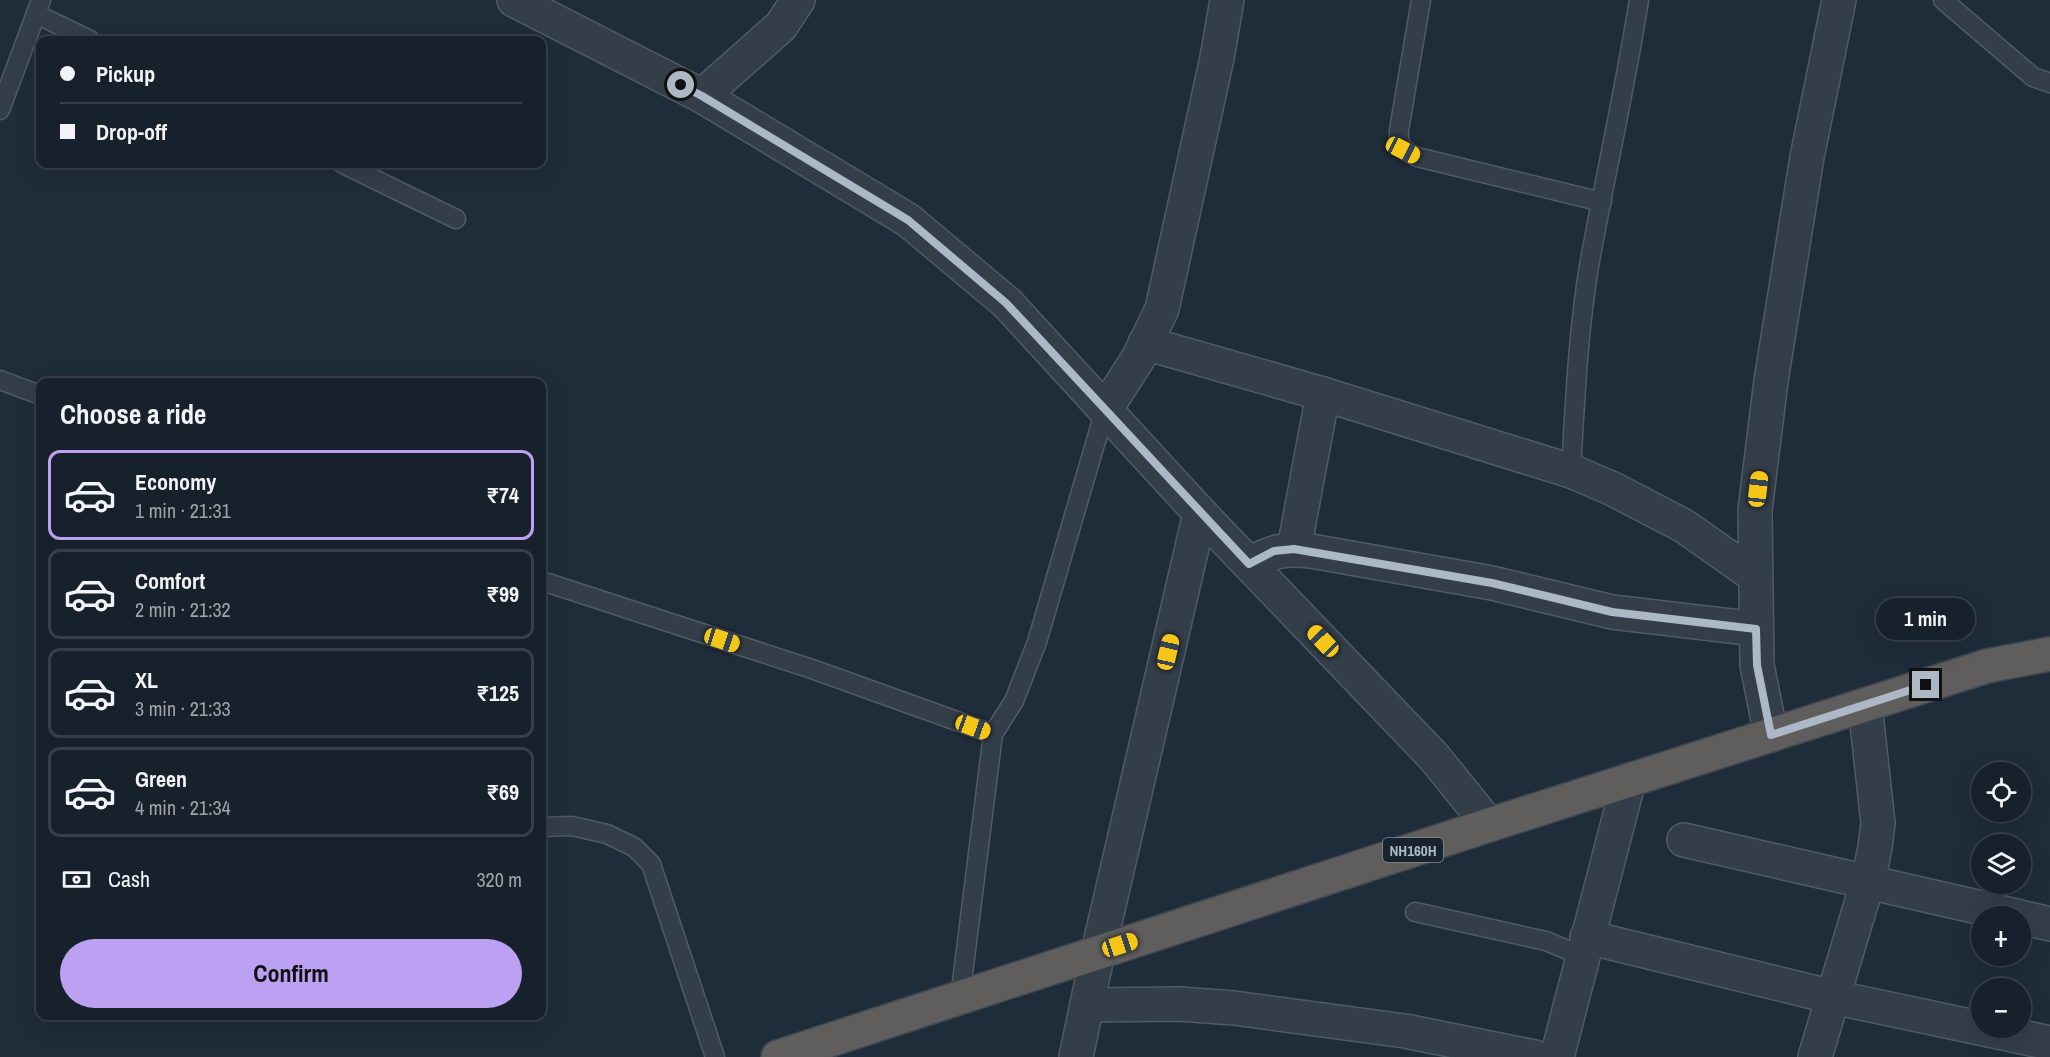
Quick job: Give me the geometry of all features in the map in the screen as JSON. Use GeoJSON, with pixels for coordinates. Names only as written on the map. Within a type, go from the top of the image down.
{"type":"FeatureCollection","features":[{"type":"Feature","properties":{"kind":"highway","name":"NH160H"},"geometry":{"type":"LineString","coordinates":[[778,1057],[1489,825],[1987,666],[2050,654]]}},
{"type":"Feature","properties":{"kind":"street"},"geometry":{"type":"LineString","coordinates":[[514,0],[702,96],[908,220],[1006,303],[1200,513],[1434,757],[1489,825]]}},
{"type":"Feature","properties":{"kind":"street"},"geometry":{"type":"LineString","coordinates":[[702,96],[781,26],[798,0]]}},
{"type":"Feature","properties":{"kind":"street"},"geometry":{"type":"LineString","coordinates":[[1105,410],[1139,357],[1162,309],[1215,70],[1227,0]]}},
{"type":"Feature","properties":{"kind":"street"},"geometry":{"type":"LineString","coordinates":[[1771,735],[1757,665],[1755,510],[1771,381],[1807,157],[1839,0]]}},
{"type":"Feature","properties":{"kind":"street"},"geometry":{"type":"LineString","coordinates":[[1145,344],[1323,394],[1571,471],[1613,489],[1684,526],[1755,576]]}},
{"type":"Feature","properties":{"kind":"street"},"geometry":{"type":"LineString","coordinates":[[1294,549],[1323,394]]}},
{"type":"Feature","properties":{"kind":"street"},"geometry":{"type":"LineString","coordinates":[[1076,1057],[1098,952],[1200,513]]}},
{"type":"Feature","properties":{"kind":"street"},"geometry":{"type":"LineString","coordinates":[[1249,564],[1274,551],[1294,549],[1492,583],[1612,612],[1756,629]]}},
{"type":"Feature","properties":{"kind":"street"},"geometry":{"type":"LineString","coordinates":[[1815,1057],[1868,881],[1878,823],[1865,705]]}},
{"type":"Feature","properties":{"kind":"street"},"geometry":{"type":"LineString","coordinates":[[1557,1057],[1629,780]]}},
{"type":"Feature","properties":{"kind":"street"},"geometry":{"type":"LineString","coordinates":[[1684,840],[1973,906]]}},
{"type":"Feature","properties":{"kind":"street"},"geometry":{"type":"LineString","coordinates":[[2031,920],[2050,924]]}},
{"type":"Feature","properties":{"kind":"street"},"geometry":{"type":"LineString","coordinates":[[1584,946],[2050,1043]]}},
{"type":"Feature","properties":{"kind":"street"},"geometry":{"type":"LineString","coordinates":[[1087,1005],[1179,1004],[1234,1008],[1405,1031],[1534,1057]]}},
{"type":"Feature","properties":{"kind":"lane"},"geometry":{"type":"LineString","coordinates":[[1421,0],[1399,130],[1398,142],[1403,150],[1417,157],[1602,202]]}},
{"type":"Feature","properties":{"kind":"lane"},"geometry":{"type":"LineString","coordinates":[[1571,471],[1576,384],[1589,267],[1630,62],[1639,0]]}},
{"type":"Feature","properties":{"kind":"lane"},"geometry":{"type":"LineString","coordinates":[[1943,0],[2032,76],[2050,83]]}},
{"type":"Feature","properties":{"kind":"lane"},"geometry":{"type":"LineString","coordinates":[[0,110],[38,7],[84,36]]}},
{"type":"Feature","properties":{"kind":"lane"},"geometry":{"type":"LineString","coordinates":[[351,168],[456,219]]}},
{"type":"Feature","properties":{"kind":"lane"},"geometry":{"type":"LineString","coordinates":[[0,380],[36,394]]}},
{"type":"Feature","properties":{"kind":"lane"},"geometry":{"type":"LineString","coordinates":[[960,998],[993,734],[1014,701],[1037,642],[1105,410]]}},
{"type":"Feature","properties":{"kind":"lane"},"geometry":{"type":"LineString","coordinates":[[546,582],[812,669],[993,734]]}},
{"type":"Feature","properties":{"kind":"lane"},"geometry":{"type":"LineString","coordinates":[[546,827],[572,826],[607,834],[634,847],[651,864],[715,1057]]}},
{"type":"Feature","properties":{"kind":"lane"},"geometry":{"type":"LineString","coordinates":[[1415,912],[1546,941],[1584,946]]}},
{"type":"Feature","properties":{"kind":"route"},"geometry":{"type":"LineString","coordinates":[[681,85],[908,220],[1006,303],[1249,564],[1274,551],[1294,549],[1492,583],[1612,612],[1756,629],[1757,665],[1771,735],[1926,685]]}}]}
